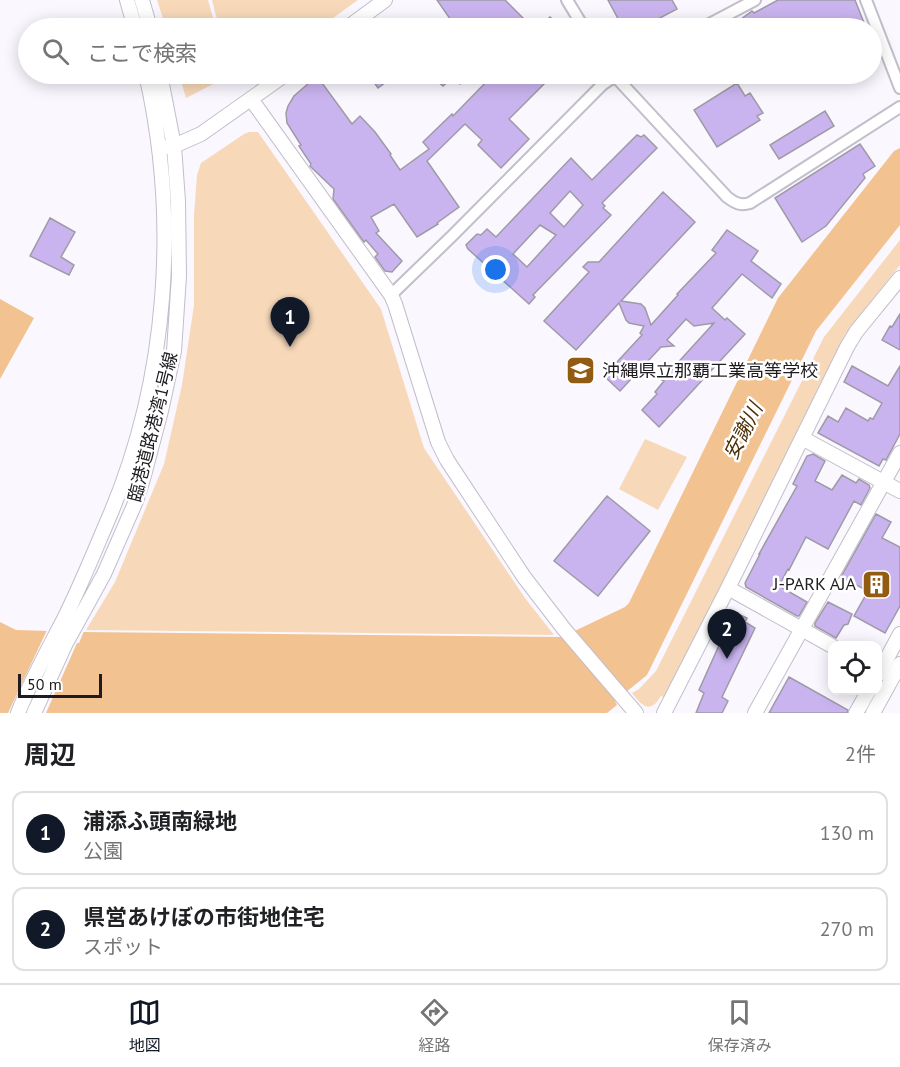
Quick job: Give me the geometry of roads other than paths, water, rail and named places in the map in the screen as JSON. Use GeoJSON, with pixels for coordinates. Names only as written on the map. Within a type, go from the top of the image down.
{"type":"FeatureCollection","features":[{"type":"Feature","properties":{"kind":"street"},"geometry":{"type":"LineString","coordinates":[[127,0],[132,18]]}},
{"type":"Feature","properties":{"kind":"street"},"geometry":{"type":"LineString","coordinates":[[142,0],[147,18]]}},
{"type":"Feature","properties":{"kind":"street"},"geometry":{"type":"LineString","coordinates":[[360,18],[385,0]]}},
{"type":"Feature","properties":{"kind":"street"},"geometry":{"type":"LineString","coordinates":[[567,0],[579,18]]}},
{"type":"Feature","properties":{"kind":"street"},"geometry":{"type":"LineString","coordinates":[[721,18],[755,0]]}},
{"type":"Feature","properties":{"kind":"street"},"geometry":{"type":"LineString","coordinates":[[866,0],[873,18]]}},
{"type":"Feature","properties":{"kind":"street"},"geometry":{"type":"LineString","coordinates":[[882,41],[900,88]]}},
{"type":"Feature","properties":{"kind":"street","name":"臨港道路港湾1号線"},"geometry":{"type":"LineString","coordinates":[[70,622],[122,484],[152,375],[164,263],[159,148],[148,84]]}},
{"type":"Feature","properties":{"kind":"street","name":"臨港道路港湾1号線"},"geometry":{"type":"LineString","coordinates":[[70,622],[108,565],[136,501],[144,479],[174,351],[179,276],[178,201],[174,146],[162,84]]}},
{"type":"Feature","properties":{"kind":"street"},"geometry":{"type":"LineString","coordinates":[[159,148],[174,146],[201,135],[272,84]]}},
{"type":"Feature","properties":{"kind":"street"},"geometry":{"type":"LineString","coordinates":[[390,295],[604,84]]}},
{"type":"Feature","properties":{"kind":"street"},"geometry":{"type":"LineString","coordinates":[[624,84],[727,197],[735,203],[744,205],[900,107]]}},
{"type":"Feature","properties":{"kind":"street"},"geometry":{"type":"LineString","coordinates":[[251,99],[395,304],[438,442],[447,460],[524,578],[564,629],[632,708]]}},
{"type":"Feature","properties":{"kind":"street"},"geometry":{"type":"LineString","coordinates":[[664,713],[847,346],[900,279]]}},
{"type":"Feature","properties":{"kind":"street"},"geometry":{"type":"LineString","coordinates":[[802,438],[900,491]]}},
{"type":"Feature","properties":{"kind":"street"},"geometry":{"type":"LineString","coordinates":[[755,713],[900,453]]}},
{"type":"Feature","properties":{"kind":"street"},"geometry":{"type":"LineString","coordinates":[[728,588],[828,644]]}},
{"type":"Feature","properties":{"kind":"street"},"geometry":{"type":"LineString","coordinates":[[18,713],[41,661],[70,622]]}},
{"type":"Feature","properties":{"kind":"street"},"geometry":{"type":"LineString","coordinates":[[34,713],[55,666],[70,622]]}},
{"type":"Feature","properties":{"kind":"street"},"geometry":{"type":"LineString","coordinates":[[873,713],[900,634]]}},
{"type":"Feature","properties":{"kind":"street"},"geometry":{"type":"LineString","coordinates":[[885,675],[900,664]]}},
{"type":"Feature","properties":{"kind":"street"},"geometry":{"type":"LineString","coordinates":[[856,713],[866,695]]}},
{"type":"Feature","properties":{"kind":"water","name":"安謝川"},"geometry":{"type":"Polygon","coordinates":[[[900,148],[900,225],[816,331],[647,675],[615,701],[617,705],[607,713],[0,713],[0,622],[16,630],[81,632],[562,637],[625,607],[629,603],[778,298],[894,151],[900,148]]]}},
{"type":"Feature","properties":{"kind":"water"},"geometry":{"type":"Polygon","coordinates":[[[0,299],[34,318],[0,379],[0,299]]]}},
{"type":"Feature","properties":{"kind":"place","name":"浦添ふ頭南緑地"},"geometry":{"type":"Point","coordinates":[290,347]}},
{"type":"Feature","properties":{"kind":"place","name":"沖縄県立那覇工業高等学校"},"geometry":{"type":"Point","coordinates":[581,371]}},
{"type":"Feature","properties":{"kind":"place","name":"J-PARK AJA"},"geometry":{"type":"Point","coordinates":[877,584]}},
{"type":"Feature","properties":{"kind":"place","name":"県営あけぼの市街地住宅"},"geometry":{"type":"Point","coordinates":[727,659]}}]}
